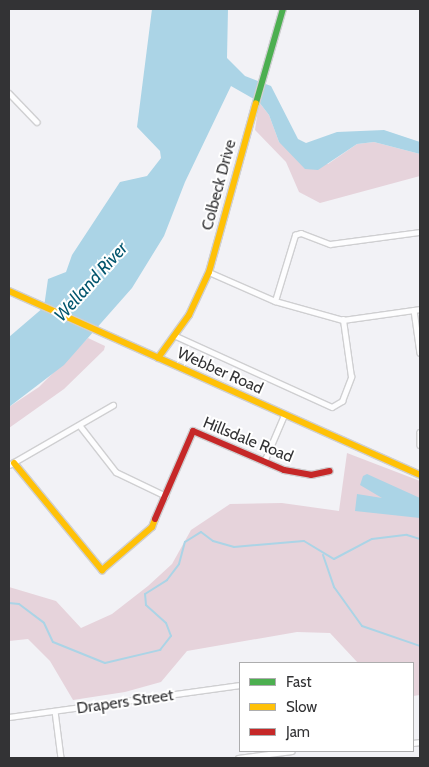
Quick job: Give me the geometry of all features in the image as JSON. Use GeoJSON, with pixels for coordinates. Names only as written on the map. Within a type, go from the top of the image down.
{"type":"FeatureCollection","features":[{"type":"Feature","properties":{"kind":"street","name":"Colbeck Drive"},"geometry":{"type":"LineString","coordinates":[[158,358],[176,336],[209,272],[283,9]]}},
{"type":"Feature","properties":{"kind":"street"},"geometry":{"type":"LineString","coordinates":[[9,93],[37,122]]}},
{"type":"Feature","properties":{"kind":"street"},"geometry":{"type":"LineString","coordinates":[[275,301],[290,242],[298,234],[330,244],[420,232]]}},
{"type":"Feature","properties":{"kind":"street"},"geometry":{"type":"LineString","coordinates":[[209,272],[275,301],[342,320],[420,309]]}},
{"type":"Feature","properties":{"kind":"street","name":"Webber Road"},"geometry":{"type":"LineString","coordinates":[[9,291],[420,475]]}},
{"type":"Feature","properties":{"kind":"street"},"geometry":{"type":"LineString","coordinates":[[414,310],[420,353]]}},
{"type":"Feature","properties":{"kind":"street"},"geometry":{"type":"LineString","coordinates":[[176,336],[332,408],[342,401],[351,377],[342,320]]}},
{"type":"Feature","properties":{"kind":"street"},"geometry":{"type":"LineString","coordinates":[[11,464],[81,427],[113,405]]}},
{"type":"Feature","properties":{"kind":"street"},"geometry":{"type":"LineString","coordinates":[[264,462],[284,415]]}},
{"type":"Feature","properties":{"kind":"street"},"geometry":{"type":"LineString","coordinates":[[81,427],[116,472],[166,496]]}},
{"type":"Feature","properties":{"kind":"street","name":"Hillsdale Road"},"geometry":{"type":"LineString","coordinates":[[11,464],[102,570],[152,527],[193,430],[264,462],[303,475],[330,471]]}},
{"type":"Feature","properties":{"kind":"street"},"geometry":{"type":"LineString","coordinates":[[420,432],[420,445]]}},
{"type":"Feature","properties":{"kind":"street","name":"Drapers Street"},"geometry":{"type":"LineString","coordinates":[[9,717],[239,685]]}},
{"type":"Feature","properties":{"kind":"street"},"geometry":{"type":"LineString","coordinates":[[55,711],[61,758]]}},
{"type":"Feature","properties":{"kind":"street"},"geometry":{"type":"LineString","coordinates":[[238,758],[285,752],[286,758]]}},
{"type":"Feature","properties":{"kind":"shaded area"},"geometry":{"type":"Polygon","coordinates":[[[259,102],[269,115],[279,142],[328,164],[357,144],[374,142],[420,154],[420,176],[320,203],[299,192],[286,162],[255,130],[259,102]]]}},
{"type":"Feature","properties":{"kind":"shaded area"},"geometry":{"type":"Polygon","coordinates":[[[88,338],[105,346],[104,350],[64,389],[9,428],[9,407],[39,387],[88,338]]]}},
{"type":"Feature","properties":{"kind":"shaded area"},"geometry":{"type":"Polygon","coordinates":[[[347,453],[420,481],[420,695],[414,696],[414,662],[357,662],[330,633],[297,632],[187,651],[161,682],[125,692],[73,700],[50,661],[28,639],[9,641],[9,587],[56,601],[81,628],[112,614],[148,586],[172,564],[191,530],[230,504],[282,503],[339,511],[347,453]]]}},
{"type":"Feature","properties":{"kind":"water","name":"Welland River"},"geometry":{"type":"Polygon","coordinates":[[[152,9],[228,9],[227,58],[245,76],[271,86],[298,139],[306,143],[337,132],[384,130],[420,142],[420,154],[374,142],[357,144],[318,170],[305,169],[279,142],[269,115],[259,102],[231,86],[185,182],[164,236],[132,288],[64,365],[9,407],[9,337],[44,307],[48,279],[66,272],[72,255],[120,182],[147,176],[161,158],[160,151],[137,127],[152,9]]]}},
{"type":"Feature","properties":{"kind":"water"},"geometry":{"type":"Polygon","coordinates":[[[367,474],[420,498],[420,518],[355,511],[357,494],[382,498],[360,485],[363,476],[367,474]]]}},
{"type":"Feature","properties":{"kind":"waterway"},"geometry":{"type":"LineString","coordinates":[[9,603],[19,604],[44,623],[53,642],[105,663],[160,650],[171,636],[166,623],[146,605],[145,594],[167,580],[179,564],[185,542],[201,532],[213,541],[234,547],[304,541],[334,559],[372,539],[407,535],[420,539]]}},
{"type":"Feature","properties":{"kind":"waterway"},"geometry":{"type":"LineString","coordinates":[[323,555],[334,587],[362,626],[420,646]]}},
{"type":"Feature","properties":{"kind":"traffic: fast"},"geometry":{"type":"LineString","coordinates":[[256,103],[283,9]]}},
{"type":"Feature","properties":{"kind":"traffic: slow"},"geometry":{"type":"LineString","coordinates":[[158,358],[189,315],[209,272],[256,103]]}},
{"type":"Feature","properties":{"kind":"traffic: slow"},"geometry":{"type":"LineString","coordinates":[[9,291],[420,475]]}},
{"type":"Feature","properties":{"kind":"traffic: slow"},"geometry":{"type":"LineString","coordinates":[[14,463],[102,570],[152,527],[155,519]]}},
{"type":"Feature","properties":{"kind":"traffic: jam"},"geometry":{"type":"LineString","coordinates":[[155,519],[193,431],[284,470],[311,475],[330,471]]}}]}
